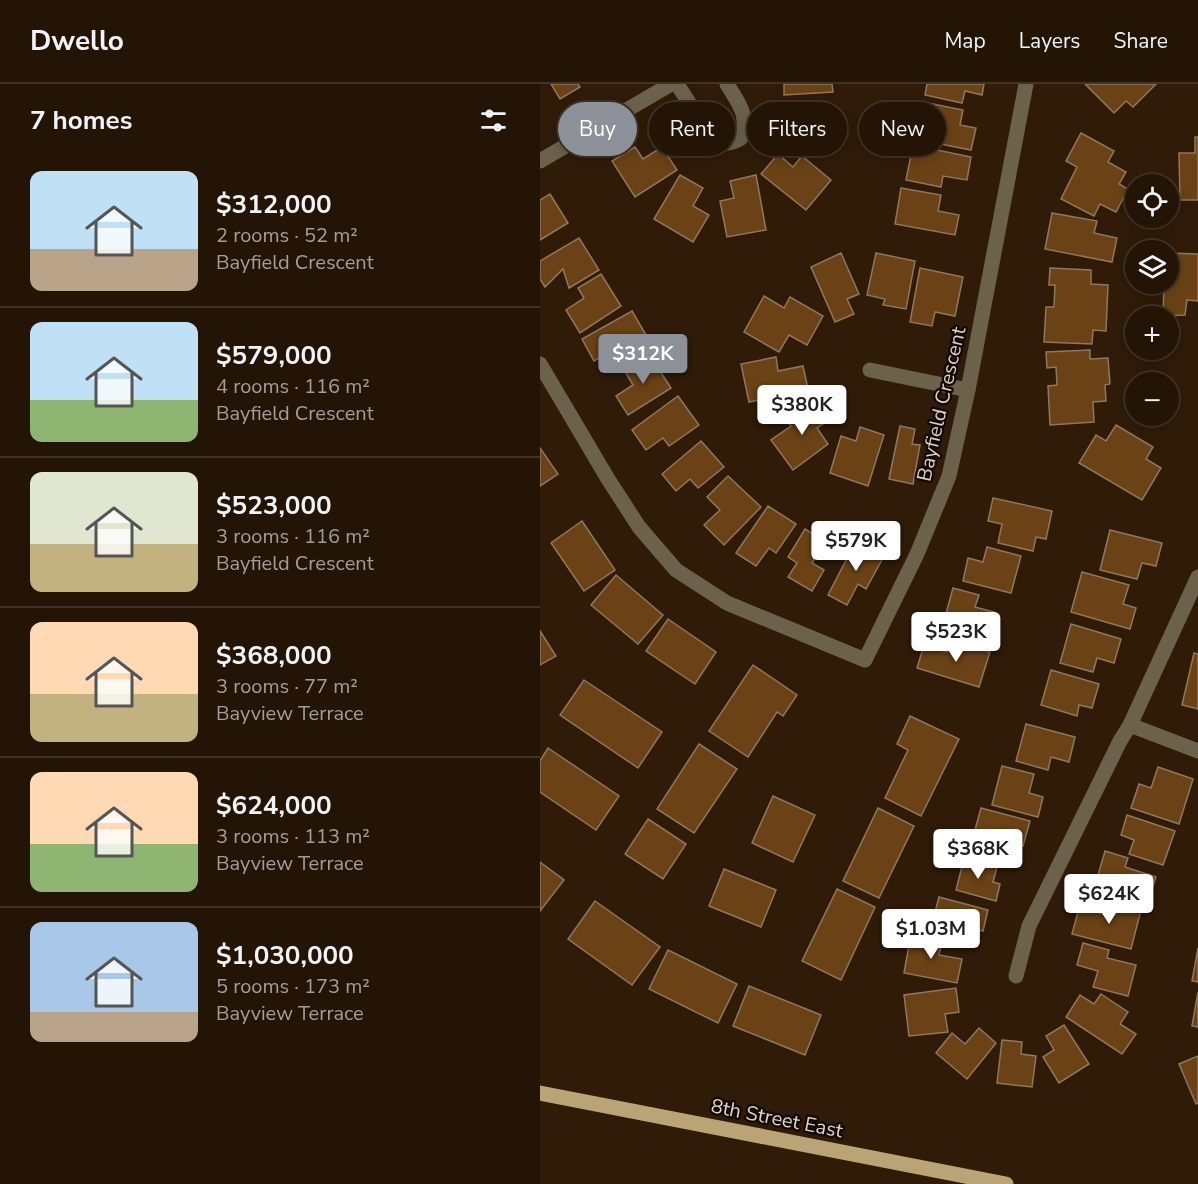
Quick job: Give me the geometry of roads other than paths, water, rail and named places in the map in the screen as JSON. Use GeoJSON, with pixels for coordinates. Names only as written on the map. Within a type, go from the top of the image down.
{"type":"FeatureCollection","features":[{"type":"Feature","properties":{"kind":"main road","name":"8th Street East"},"geometry":{"type":"LineString","coordinates":[[540,1093],[1006,1184]]}},
{"type":"Feature","properties":{"kind":"street"},"geometry":{"type":"LineString","coordinates":[[540,161],[671,84]]}},
{"type":"Feature","properties":{"kind":"street"},"geometry":{"type":"LineString","coordinates":[[677,84],[713,140],[722,144],[733,143],[741,138],[745,122],[743,112],[727,84]]}},
{"type":"Feature","properties":{"kind":"street","name":"Bayfield Crescent"},"geometry":{"type":"LineString","coordinates":[[540,364],[639,527],[676,570],[728,603],[865,660],[917,555],[949,476],[968,390],[1026,84]]}},
{"type":"Feature","properties":{"kind":"street"},"geometry":{"type":"LineString","coordinates":[[870,370],[968,390]]}},
{"type":"Feature","properties":{"kind":"street"},"geometry":{"type":"LineString","coordinates":[[1016,976],[1029,926],[1130,724],[1198,577]]}},
{"type":"Feature","properties":{"kind":"street"},"geometry":{"type":"LineString","coordinates":[[1130,724],[1198,751]]}}]}
